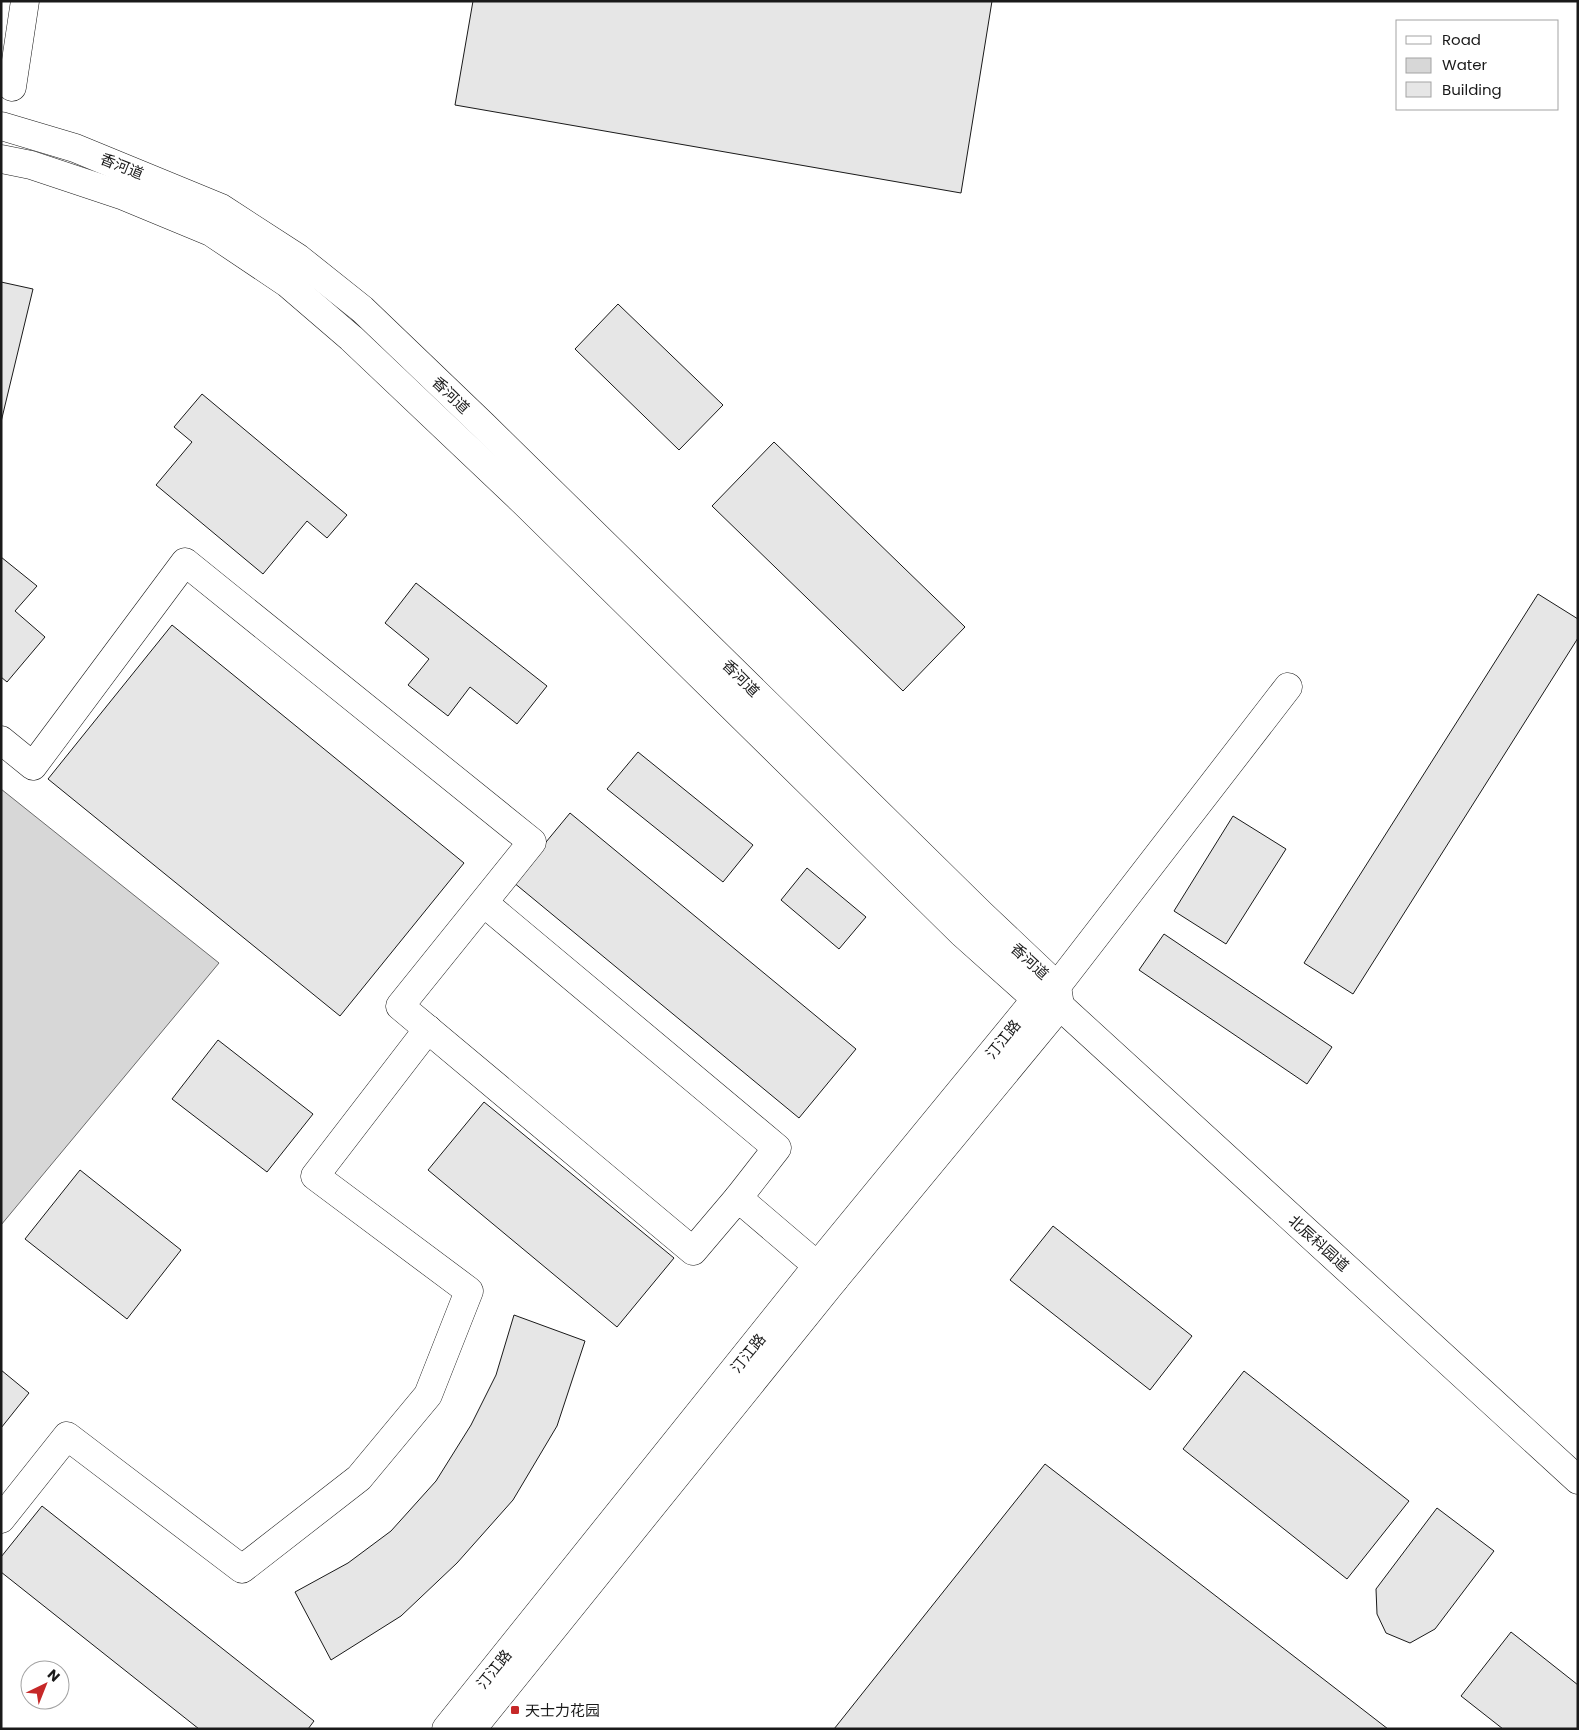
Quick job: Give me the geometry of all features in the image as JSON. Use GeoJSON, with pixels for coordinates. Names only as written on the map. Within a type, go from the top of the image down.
{"type":"FeatureCollection","features":[{"type":"Feature","properties":{"kind":"street"},"geometry":{"type":"LineString","coordinates":[[12,87],[25,1]]}},
{"type":"Feature","properties":{"kind":"street","name":"香河道"},"geometry":{"type":"LineString","coordinates":[[1,126],[75,148],[221,208],[298,258],[362,309],[483,425],[981,914],[1051,997]]}},
{"type":"Feature","properties":{"kind":"street","name":"香河道"},"geometry":{"type":"LineString","coordinates":[[1,158],[31,165],[124,196],[211,232],[287,284],[351,338],[526,504],[962,933],[1051,997]]}},
{"type":"Feature","properties":{"kind":"street"},"geometry":{"type":"LineString","coordinates":[[1,740],[33,766],[185,562],[532,842],[400,1006],[693,1251],[777,1148],[484,904]]}},
{"type":"Feature","properties":{"kind":"street","name":"汀江路"},"geometry":{"type":"LineString","coordinates":[[446,1729],[826,1273],[1051,997],[1288,688]]}},
{"type":"Feature","properties":{"kind":"street","name":"北辰科园道"},"geometry":{"type":"LineString","coordinates":[[1051,997],[1578,1480]]}},
{"type":"Feature","properties":{"kind":"street"},"geometry":{"type":"LineString","coordinates":[[1,1519],[67,1436],[242,1569],[360,1478],[428,1395],[468,1291],[315,1176],[428,1029]]}},
{"type":"Feature","properties":{"kind":"street"},"geometry":{"type":"LineString","coordinates":[[738,1198],[826,1273]]}},
{"type":"Feature","properties":{"kind":"street","name":"汀江路"},"geometry":{"type":"LineString","coordinates":[[472,1729],[826,1273]]}},
{"type":"Feature","properties":{"kind":"water"},"geometry":{"type":"Polygon","coordinates":[[[1,789],[219,963],[1,1225],[1,789]]]}},
{"type":"Feature","properties":{"kind":"building"},"geometry":{"type":"Polygon","coordinates":[[[473,1],[992,1],[961,193],[455,105],[473,1]]]}},
{"type":"Feature","properties":{"kind":"building"},"geometry":{"type":"Polygon","coordinates":[[[1,282],[33,289],[1,422],[1,282]]]}},
{"type":"Feature","properties":{"kind":"building"},"geometry":{"type":"Polygon","coordinates":[[[618,304],[723,405],[679,450],[575,349],[618,304]]]}},
{"type":"Feature","properties":{"kind":"building"},"geometry":{"type":"Polygon","coordinates":[[[202,394],[347,515],[327,538],[307,521],[263,574],[156,485],[192,442],[174,427],[202,394]]]}},
{"type":"Feature","properties":{"kind":"building"},"geometry":{"type":"Polygon","coordinates":[[[774,442],[965,627],[903,691],[712,506],[774,442]]]}},
{"type":"Feature","properties":{"kind":"building"},"geometry":{"type":"Polygon","coordinates":[[[1,557],[37,586],[15,611],[45,637],[7,682],[1,677],[1,557]]]}},
{"type":"Feature","properties":{"kind":"building"},"geometry":{"type":"Polygon","coordinates":[[[416,583],[547,686],[517,724],[470,687],[448,716],[408,685],[429,659],[385,623],[416,583]]]}},
{"type":"Feature","properties":{"kind":"building"},"geometry":{"type":"Polygon","coordinates":[[[1538,594],[1578,619],[1578,638],[1353,994],[1304,963],[1538,594]]]}},
{"type":"Feature","properties":{"kind":"building"},"geometry":{"type":"Polygon","coordinates":[[[172,625],[464,863],[340,1016],[48,779],[172,625]]]}},
{"type":"Feature","properties":{"kind":"building"},"geometry":{"type":"Polygon","coordinates":[[[638,752],[753,845],[723,882],[607,789],[638,752]]]}},
{"type":"Feature","properties":{"kind":"building"},"geometry":{"type":"Polygon","coordinates":[[[570,813],[856,1049],[799,1118],[513,882],[570,813]]]}},
{"type":"Feature","properties":{"kind":"building"},"geometry":{"type":"Polygon","coordinates":[[[1233,816],[1286,849],[1226,944],[1174,911],[1233,816]]]}},
{"type":"Feature","properties":{"kind":"building"},"geometry":{"type":"Polygon","coordinates":[[[807,868],[866,917],[839,949],[781,900],[807,868]]]}},
{"type":"Feature","properties":{"kind":"building"},"geometry":{"type":"Polygon","coordinates":[[[1164,934],[1332,1047],[1307,1084],[1139,970],[1164,934]]]}},
{"type":"Feature","properties":{"kind":"building"},"geometry":{"type":"Polygon","coordinates":[[[218,1040],[313,1114],[267,1172],[172,1099],[218,1040]]]}},
{"type":"Feature","properties":{"kind":"building"},"geometry":{"type":"Polygon","coordinates":[[[484,1102],[674,1258],[617,1327],[428,1170],[484,1102]]]}},
{"type":"Feature","properties":{"kind":"building"},"geometry":{"type":"Polygon","coordinates":[[[80,1170],[181,1250],[127,1319],[25,1239],[80,1170]]]}},
{"type":"Feature","properties":{"kind":"building"},"geometry":{"type":"Polygon","coordinates":[[[1053,1226],[1192,1336],[1150,1390],[1010,1280],[1053,1226]]]}},
{"type":"Feature","properties":{"kind":"building"},"geometry":{"type":"Polygon","coordinates":[[[514,1315],[585,1341],[557,1426],[513,1500],[457,1563],[401,1616],[331,1660],[295,1592],[348,1563],[391,1531],[436,1481],[471,1425],[496,1375],[514,1315]]]}},
{"type":"Feature","properties":{"kind":"building"},"geometry":{"type":"Polygon","coordinates":[[[1,1370],[29,1393],[1,1428],[1,1370]]]}},
{"type":"Feature","properties":{"kind":"building"},"geometry":{"type":"Polygon","coordinates":[[[1244,1371],[1409,1501],[1347,1579],[1183,1449],[1244,1371]]]}},
{"type":"Feature","properties":{"kind":"building"},"geometry":{"type":"Polygon","coordinates":[[[1045,1464],[1388,1729],[834,1729],[1045,1464]]]}},
{"type":"Feature","properties":{"kind":"building"},"geometry":{"type":"Polygon","coordinates":[[[42,1506],[314,1721],[308,1729],[199,1729],[1,1572],[1,1557],[42,1506]]]}},
{"type":"Feature","properties":{"kind":"building"},"geometry":{"type":"Polygon","coordinates":[[[1437,1508],[1494,1551],[1435,1629],[1410,1643],[1386,1633],[1377,1614],[1376,1589],[1437,1508]]]}},
{"type":"Feature","properties":{"kind":"building"},"geometry":{"type":"Polygon","coordinates":[[[1511,1632],[1578,1685],[1578,1729],[1503,1729],[1461,1696],[1511,1632]]]}},
{"type":"Feature","properties":{"kind":"place","name":"天士力花园"},"geometry":{"type":"Point","coordinates":[515,1710]}}]}
